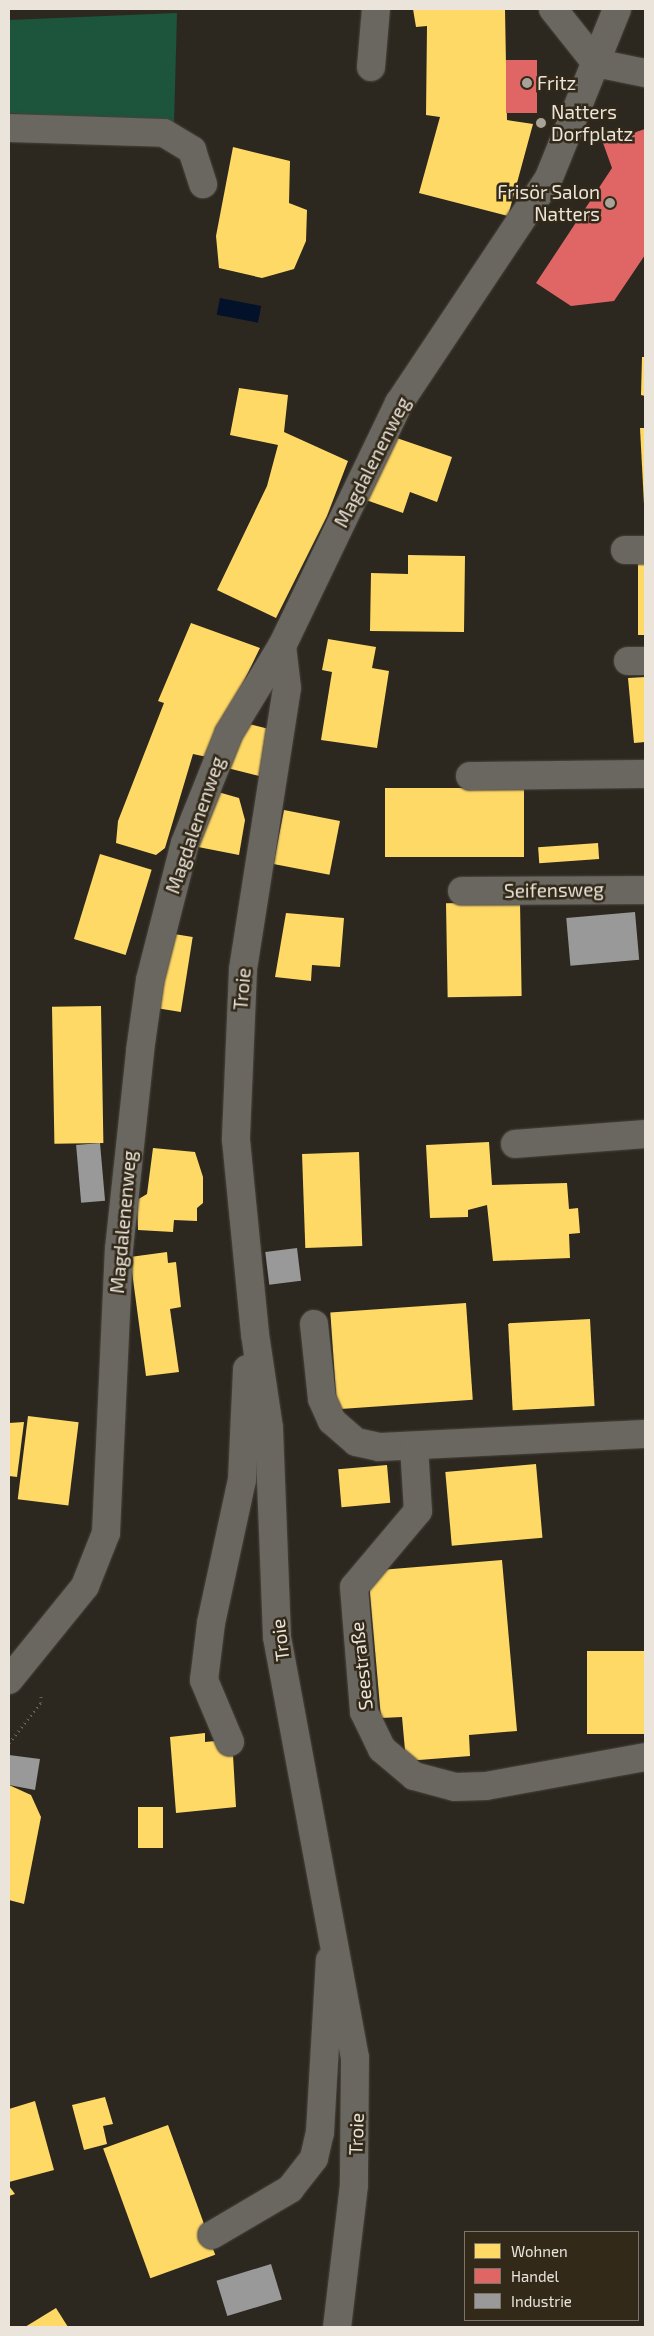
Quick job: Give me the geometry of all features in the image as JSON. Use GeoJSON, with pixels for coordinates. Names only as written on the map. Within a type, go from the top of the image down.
{"type":"FeatureCollection","features":[{"type":"Feature","properties":{"kind":"street"},"geometry":{"type":"LineString","coordinates":[[371,67],[376,9]]}},
{"type":"Feature","properties":{"kind":"street"},"geometry":{"type":"LineString","coordinates":[[553,9],[596,63],[645,73]]}},
{"type":"Feature","properties":{"kind":"street","name":"Magdalenenweg"},"geometry":{"type":"LineString","coordinates":[[9,1680],[85,1586],[106,1533],[119,1249],[150,980],[185,842],[229,733],[282,646],[399,404],[548,180],[617,9]]}},
{"type":"Feature","properties":{"kind":"street"},"geometry":{"type":"LineString","coordinates":[[9,128],[164,133],[192,150],[203,184]]}},
{"type":"Feature","properties":{"kind":"street","name":"Troie"},"geometry":{"type":"LineString","coordinates":[[282,646],[287,688],[243,970],[237,1049],[236,1140],[255,1334],[269,1428],[277,1637],[355,2058],[357,2118],[337,2327]]}},
{"type":"Feature","properties":{"kind":"street"},"geometry":{"type":"LineString","coordinates":[[470,776],[645,774]]}},
{"type":"Feature","properties":{"kind":"street","name":"Seifensweg"},"geometry":{"type":"LineString","coordinates":[[462,891],[645,890]]}},
{"type":"Feature","properties":{"kind":"street"},"geometry":{"type":"LineString","coordinates":[[515,1144],[645,1134]]}},
{"type":"Feature","properties":{"kind":"street"},"geometry":{"type":"LineString","coordinates":[[314,1324],[319,1385],[332,1422],[366,1445],[414,1446],[645,1434]]}},
{"type":"Feature","properties":{"kind":"street","name":"Troie"},"geometry":{"type":"LineString","coordinates":[[230,1742],[204,1680],[211,1623],[242,1480],[248,1358],[255,1334]]}},
{"type":"Feature","properties":{"kind":"street","name":"Seestraße"},"geometry":{"type":"LineString","coordinates":[[414,1446],[418,1511],[354,1587],[364,1712],[382,1749],[414,1776],[455,1787],[486,1786],[645,1757]]}},
{"type":"Feature","properties":{"kind":"street","name":"Troie"},"geometry":{"type":"LineString","coordinates":[[212,2235],[290,2189],[314,2158],[320,2132],[328,1968],[335,1942]]}},
{"type":"Feature","properties":{"kind":"green space"},"geometry":{"type":"Polygon","coordinates":[[[177,13],[174,124],[9,113],[9,20],[177,13]]]}},
{"type":"Feature","properties":{"kind":"water"},"geometry":{"type":"Polygon","coordinates":[[[220,298],[261,306],[258,323],[217,315],[220,298]]]}},
{"type":"Feature","properties":{"kind":"building: Wohnen"},"geometry":{"type":"Polygon","coordinates":[[[413,9],[505,9],[507,120],[533,124],[508,216],[419,193],[440,117],[426,115],[427,26],[416,27],[413,9]]]}},
{"type":"Feature","properties":{"kind":"building: Wohnen"},"geometry":{"type":"Polygon","coordinates":[[[233,147],[290,161],[289,203],[307,210],[306,241],[294,269],[262,278],[219,268],[216,236],[233,147]]]}},
{"type":"Feature","properties":{"kind":"building: Wohnen"},"geometry":{"type":"Polygon","coordinates":[[[642,357],[645,357],[645,396],[641,395],[642,357]]]}},
{"type":"Feature","properties":{"kind":"building: Wohnen"},"geometry":{"type":"Polygon","coordinates":[[[239,388],[288,395],[284,432],[348,461],[327,516],[276,618],[217,590],[267,486],[278,445],[230,435],[239,388]]]}},
{"type":"Feature","properties":{"kind":"building: Wohnen"},"geometry":{"type":"Polygon","coordinates":[[[640,428],[645,428],[645,504],[644,504],[640,428]]]}},
{"type":"Feature","properties":{"kind":"building: Wohnen"},"geometry":{"type":"Polygon","coordinates":[[[388,435],[452,457],[437,502],[410,492],[403,513],[366,500],[388,435]]]}},
{"type":"Feature","properties":{"kind":"building: Wohnen"},"geometry":{"type":"Polygon","coordinates":[[[408,555],[465,556],[464,632],[370,631],[371,573],[408,574],[408,555]]]}},
{"type":"Feature","properties":{"kind":"building: Wohnen"},"geometry":{"type":"Polygon","coordinates":[[[638,561],[645,561],[645,635],[638,635],[638,561]]]}},
{"type":"Feature","properties":{"kind":"building: Wohnen"},"geometry":{"type":"Polygon","coordinates":[[[191,623],[260,648],[207,757],[193,754],[165,848],[156,855],[116,843],[118,821],[164,703],[158,701],[191,623]]]}},
{"type":"Feature","properties":{"kind":"building: Wohnen"},"geometry":{"type":"Polygon","coordinates":[[[328,639],[376,647],[372,668],[389,671],[377,748],[321,740],[332,672],[322,670],[328,639]]]}},
{"type":"Feature","properties":{"kind":"building: Wohnen"},"geometry":{"type":"Polygon","coordinates":[[[645,677],[645,742],[634,743],[628,678],[645,677]]]}},
{"type":"Feature","properties":{"kind":"building: Wohnen"},"geometry":{"type":"Polygon","coordinates":[[[241,722],[272,730],[260,776],[229,769],[241,722]]]}},
{"type":"Feature","properties":{"kind":"building: Wohnen"},"geometry":{"type":"Polygon","coordinates":[[[385,788],[524,788],[524,857],[385,857],[385,788]]]}},
{"type":"Feature","properties":{"kind":"building: Wohnen"},"geometry":{"type":"Polygon","coordinates":[[[211,790],[239,798],[245,820],[239,855],[193,846],[211,790]]]}},
{"type":"Feature","properties":{"kind":"building: Wohnen"},"geometry":{"type":"Polygon","coordinates":[[[284,810],[340,821],[329,875],[274,864],[284,810]]]}},
{"type":"Feature","properties":{"kind":"building: Wohnen"},"geometry":{"type":"Polygon","coordinates":[[[598,843],[599,859],[539,863],[538,847],[598,843]]]}},
{"type":"Feature","properties":{"kind":"building: Wohnen"},"geometry":{"type":"Polygon","coordinates":[[[100,854],[152,870],[126,955],[74,939],[100,854]]]}},
{"type":"Feature","properties":{"kind":"building: Wohnen"},"geometry":{"type":"Polygon","coordinates":[[[520,902],[522,996],[448,997],[446,903],[520,902]]]}},
{"type":"Feature","properties":{"kind":"building: Wohnen"},"geometry":{"type":"Polygon","coordinates":[[[286,913],[344,918],[340,967],[312,965],[311,981],[275,977],[286,913]]]}},
{"type":"Feature","properties":{"kind":"building: Wohnen"},"geometry":{"type":"Polygon","coordinates":[[[168,933],[193,937],[181,1012],[156,1008],[168,933]]]}},
{"type":"Feature","properties":{"kind":"building: Wohnen"},"geometry":{"type":"Polygon","coordinates":[[[101,1006],[103,1143],[54,1144],[52,1007],[101,1006]]]}},
{"type":"Feature","properties":{"kind":"building: Wohnen"},"geometry":{"type":"Polygon","coordinates":[[[489,1142],[492,1185],[567,1183],[569,1209],[578,1208],[580,1233],[569,1234],[570,1258],[493,1261],[487,1205],[468,1210],[468,1217],[430,1218],[426,1145],[489,1142]]]}},
{"type":"Feature","properties":{"kind":"building: Wohnen"},"geometry":{"type":"Polygon","coordinates":[[[153,1148],[195,1152],[203,1177],[203,1203],[197,1208],[197,1221],[174,1220],[173,1232],[138,1230],[137,1200],[147,1194],[153,1148]]]}},
{"type":"Feature","properties":{"kind":"building: Wohnen"},"geometry":{"type":"Polygon","coordinates":[[[359,1152],[362,1246],[305,1248],[302,1154],[359,1152]]]}},
{"type":"Feature","properties":{"kind":"building: Wohnen"},"geometry":{"type":"Polygon","coordinates":[[[167,1252],[168,1263],[176,1262],[181,1307],[170,1309],[179,1372],[146,1376],[130,1257],[167,1252]]]}},
{"type":"Feature","properties":{"kind":"building: Wohnen"},"geometry":{"type":"Polygon","coordinates":[[[466,1303],[473,1400],[337,1409],[330,1312],[466,1303]]]}},
{"type":"Feature","properties":{"kind":"building: Wohnen"},"geometry":{"type":"Polygon","coordinates":[[[590,1319],[595,1406],[513,1410],[508,1323],[590,1319]]]}},
{"type":"Feature","properties":{"kind":"building: Wohnen"},"geometry":{"type":"Polygon","coordinates":[[[28,1416],[79,1422],[68,1506],[18,1499],[28,1416]]]}},
{"type":"Feature","properties":{"kind":"building: Wohnen"},"geometry":{"type":"Polygon","coordinates":[[[24,1422],[17,1477],[9,1476],[9,1423],[24,1422]]]}},
{"type":"Feature","properties":{"kind":"building: Wohnen"},"geometry":{"type":"Polygon","coordinates":[[[536,1464],[542,1538],[452,1546],[445,1472],[536,1464]]]}},
{"type":"Feature","properties":{"kind":"building: Wohnen"},"geometry":{"type":"Polygon","coordinates":[[[387,1465],[390,1503],[341,1507],[338,1469],[387,1465]]]}},
{"type":"Feature","properties":{"kind":"building: Wohnen"},"geometry":{"type":"Polygon","coordinates":[[[502,1560],[517,1731],[469,1735],[470,1756],[406,1761],[402,1717],[381,1718],[368,1571],[502,1560]]]}},
{"type":"Feature","properties":{"kind":"building: Wohnen"},"geometry":{"type":"Polygon","coordinates":[[[587,1651],[645,1651],[645,1734],[587,1734],[587,1651]]]}},
{"type":"Feature","properties":{"kind":"building: Wohnen"},"geometry":{"type":"Polygon","coordinates":[[[205,1733],[205,1742],[226,1740],[233,1755],[236,1807],[176,1813],[170,1737],[205,1733]]]}},
{"type":"Feature","properties":{"kind":"building: Wohnen"},"geometry":{"type":"Polygon","coordinates":[[[9,1785],[31,1795],[41,1817],[24,1904],[9,1900],[9,1785]]]}},
{"type":"Feature","properties":{"kind":"building: Wohnen"},"geometry":{"type":"Polygon","coordinates":[[[138,1807],[163,1807],[163,1848],[138,1848],[138,1807]]]}},
{"type":"Feature","properties":{"kind":"building: Wohnen"},"geometry":{"type":"Polygon","coordinates":[[[105,2097],[113,2124],[103,2126],[107,2144],[84,2150],[72,2105],[105,2097]]]}},
{"type":"Feature","properties":{"kind":"building: Wohnen"},"geometry":{"type":"Polygon","coordinates":[[[35,2101],[54,2170],[9,2182],[9,2109],[35,2101]]]}},
{"type":"Feature","properties":{"kind":"building: Wohnen"},"geometry":{"type":"Polygon","coordinates":[[[168,2125],[215,2255],[150,2278],[103,2149],[168,2125]]]}},
{"type":"Feature","properties":{"kind":"building: Wohnen"},"geometry":{"type":"Polygon","coordinates":[[[9,2186],[15,2194],[9,2196],[9,2186]]]}},
{"type":"Feature","properties":{"kind":"building: Wohnen"},"geometry":{"type":"Polygon","coordinates":[[[56,2308],[68,2327],[25,2327],[56,2308]]]}},
{"type":"Feature","properties":{"kind":"building: Handel"},"geometry":{"type":"Polygon","coordinates":[[[506,60],[537,60],[537,113],[506,113],[506,60]]]}},
{"type":"Feature","properties":{"kind":"building: Handel"},"geometry":{"type":"Polygon","coordinates":[[[645,129],[645,255],[614,301],[571,306],[536,283],[612,168],[603,143],[645,129]]]}},
{"type":"Feature","properties":{"kind":"building: Industrie"},"geometry":{"type":"Polygon","coordinates":[[[635,912],[639,960],[570,966],[566,918],[635,912]]]}},
{"type":"Feature","properties":{"kind":"building: Industrie"},"geometry":{"type":"Polygon","coordinates":[[[100,1143],[105,1201],[81,1203],[76,1145],[100,1143]]]}},
{"type":"Feature","properties":{"kind":"building: Industrie"},"geometry":{"type":"Polygon","coordinates":[[[297,1248],[301,1281],[269,1285],[265,1252],[297,1248]]]}},
{"type":"Feature","properties":{"kind":"building: Industrie"},"geometry":{"type":"Polygon","coordinates":[[[9,1755],[40,1759],[35,1790],[9,1785],[9,1755]]]}},
{"type":"Feature","properties":{"kind":"building: Industrie"},"geometry":{"type":"Polygon","coordinates":[[[271,2264],[282,2299],[227,2316],[216,2281],[271,2264]]]}},
{"type":"Feature","properties":{"kind":"place","name":"Fritz"},"geometry":{"type":"Point","coordinates":[527,83]}},
{"type":"Feature","properties":{"kind":"place","name":"Natters Dorfplatz"},"geometry":{"type":"Point","coordinates":[541,123]}},
{"type":"Feature","properties":{"kind":"place","name":"Frisör Salon Natters"},"geometry":{"type":"Point","coordinates":[610,203]}}]}
